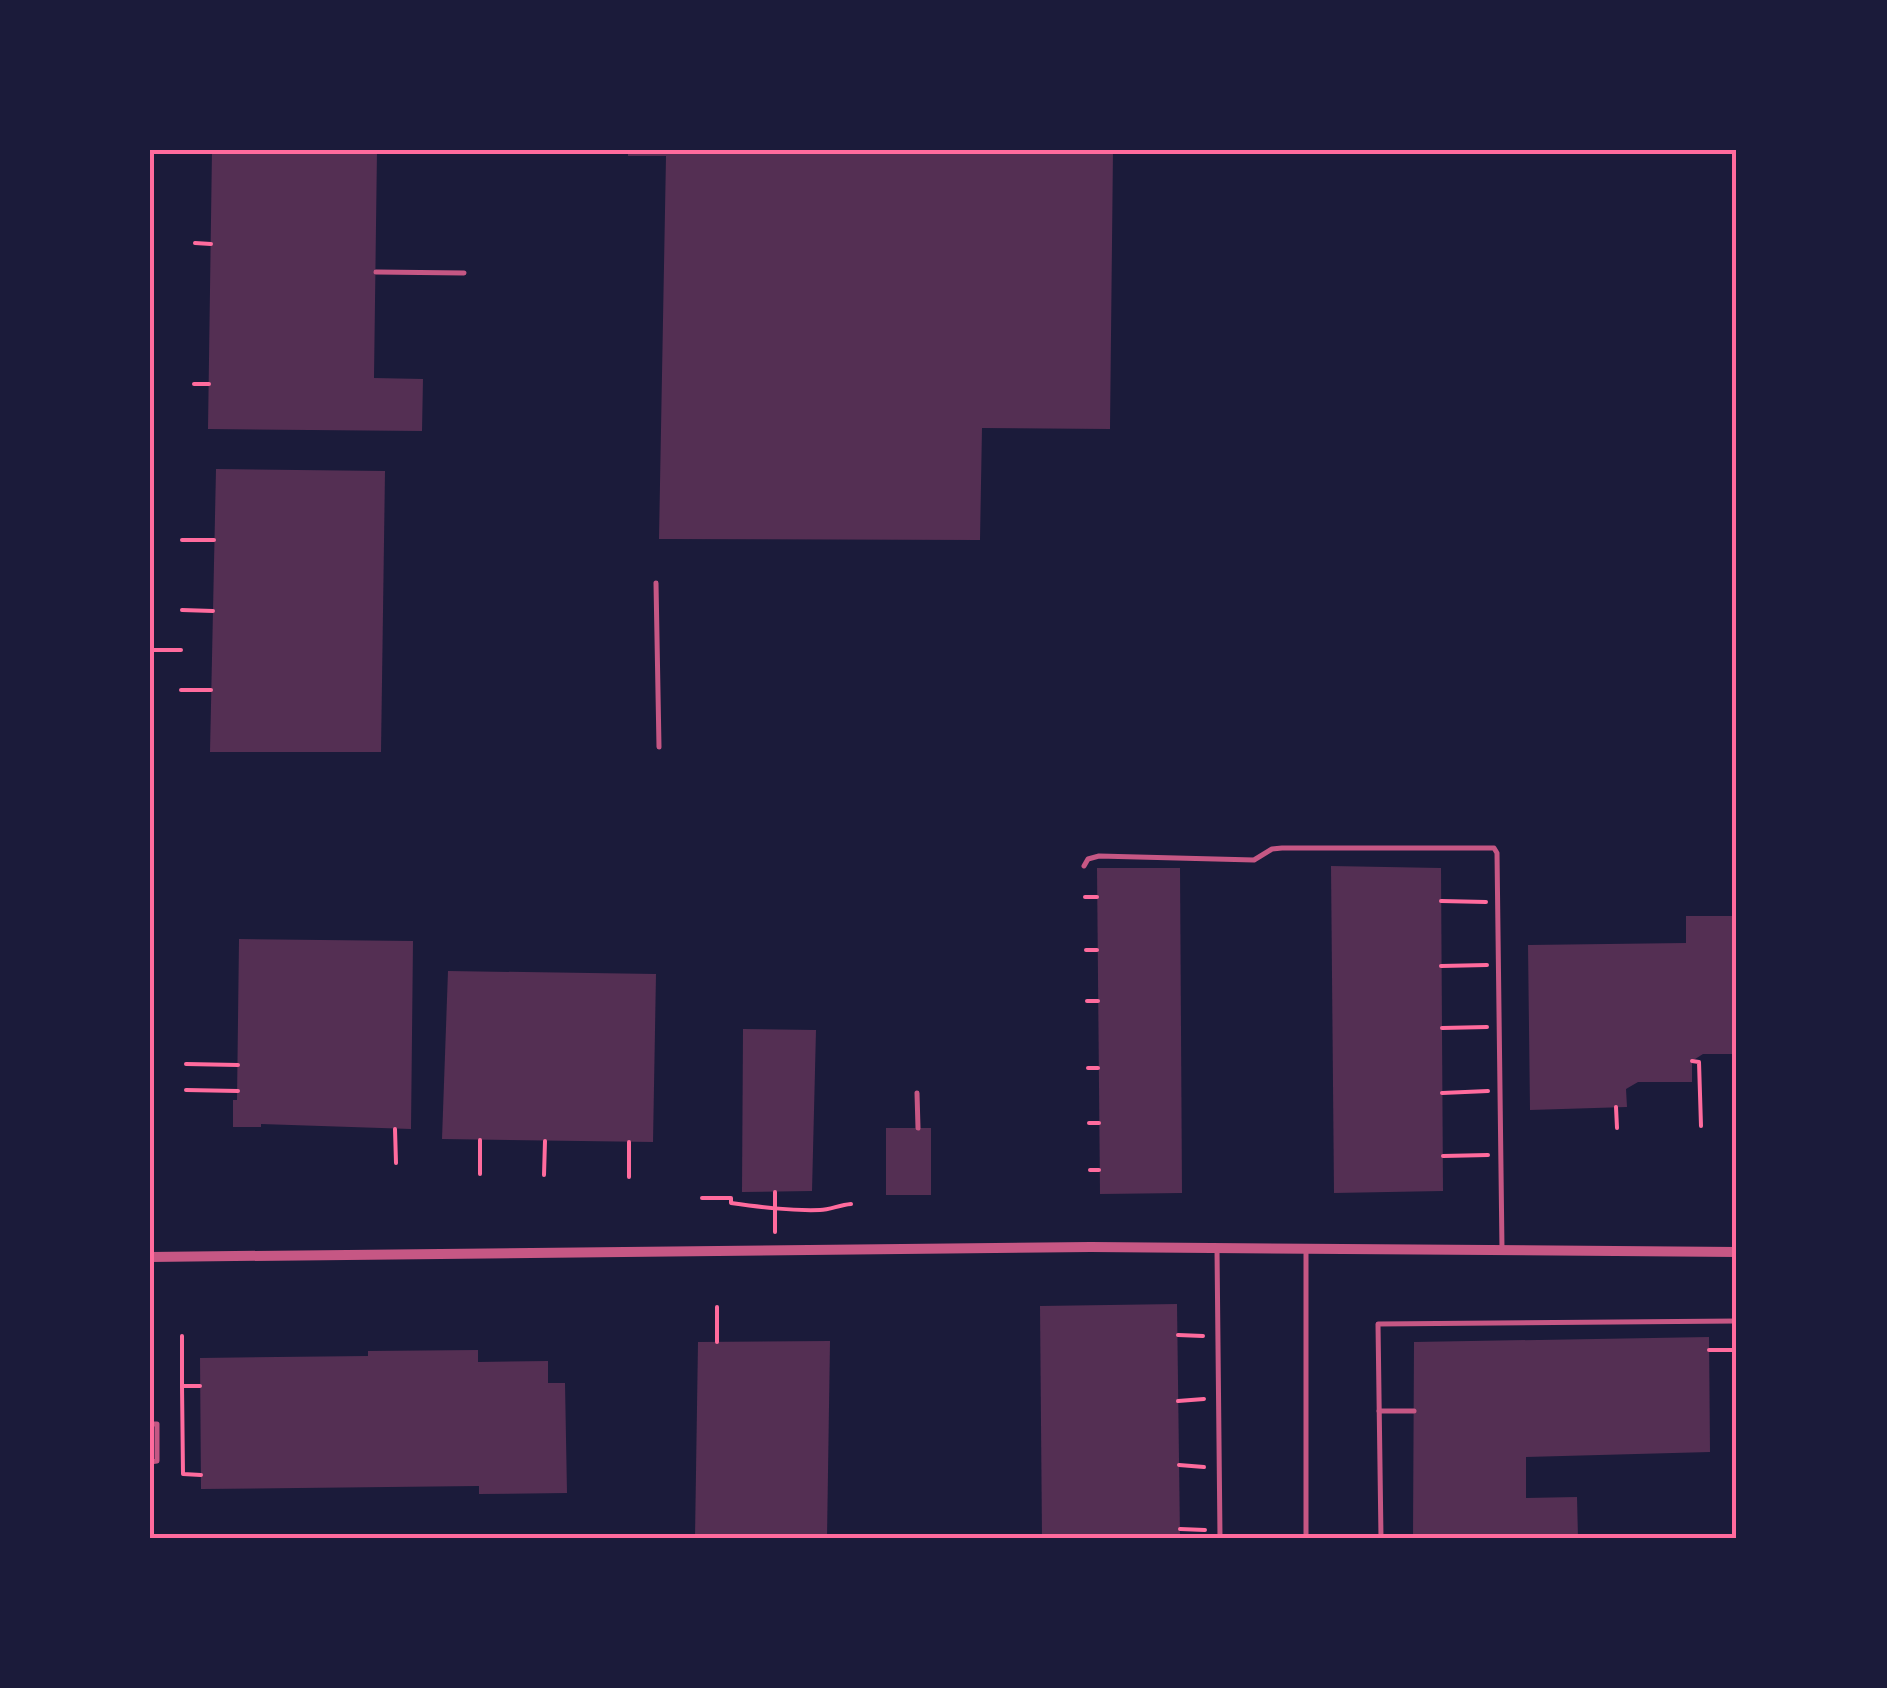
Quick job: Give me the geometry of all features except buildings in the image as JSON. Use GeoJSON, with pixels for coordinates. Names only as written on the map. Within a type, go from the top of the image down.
{"type":"FeatureCollection","features":[{"type":"Feature","properties":{"kind":"street"},"geometry":{"type":"LineString","coordinates":[[150,1257],[1217,1249],[1737,1252]]}},
{"type":"Feature","properties":{"kind":"lane"},"geometry":{"type":"LineString","coordinates":[[376,272],[464,273]]}},
{"type":"Feature","properties":{"kind":"lane"},"geometry":{"type":"LineString","coordinates":[[656,583],[659,748]]}},
{"type":"Feature","properties":{"kind":"lane"},"geometry":{"type":"LineString","coordinates":[[1084,866],[1088,858],[1099,856],[1254,860],[1272,848],[1494,848],[1502,1252]]}},
{"type":"Feature","properties":{"kind":"lane"},"geometry":{"type":"LineString","coordinates":[[917,1093],[918,1128]]}},
{"type":"Feature","properties":{"kind":"lane"},"geometry":{"type":"LineString","coordinates":[[1217,1249],[1220,1538]]}},
{"type":"Feature","properties":{"kind":"lane"},"geometry":{"type":"LineString","coordinates":[[1306,1250],[1306,1538]]}},
{"type":"Feature","properties":{"kind":"lane"},"geometry":{"type":"LineString","coordinates":[[1380,1538],[1378,1324],[1737,1321]]}},
{"type":"Feature","properties":{"kind":"lane"},"geometry":{"type":"LineString","coordinates":[[1379,1410],[1414,1410]]}},
{"type":"Feature","properties":{"kind":"lane"},"geometry":{"type":"LineString","coordinates":[[150,1424],[157,1424],[157,1462],[150,1462]]}},
{"type":"Feature","properties":{"kind":"path"},"geometry":{"type":"LineString","coordinates":[[195,242],[211,244]]}},
{"type":"Feature","properties":{"kind":"path"},"geometry":{"type":"LineString","coordinates":[[194,384],[209,384]]}},
{"type":"Feature","properties":{"kind":"path"},"geometry":{"type":"LineString","coordinates":[[182,540],[214,540]]}},
{"type":"Feature","properties":{"kind":"path"},"geometry":{"type":"LineString","coordinates":[[182,610],[213,611]]}},
{"type":"Feature","properties":{"kind":"path"},"geometry":{"type":"LineString","coordinates":[[150,650],[181,650]]}},
{"type":"Feature","properties":{"kind":"path"},"geometry":{"type":"LineString","coordinates":[[181,690],[211,690]]}},
{"type":"Feature","properties":{"kind":"path"},"geometry":{"type":"LineString","coordinates":[[1085,897],[1097,897]]}},
{"type":"Feature","properties":{"kind":"path"},"geometry":{"type":"LineString","coordinates":[[1441,902],[1497,902]]}},
{"type":"Feature","properties":{"kind":"path"},"geometry":{"type":"LineString","coordinates":[[1086,950],[1098,950]]}},
{"type":"Feature","properties":{"kind":"path"},"geometry":{"type":"LineString","coordinates":[[1441,966],[1498,965]]}},
{"type":"Feature","properties":{"kind":"path"},"geometry":{"type":"LineString","coordinates":[[1087,1001],[1098,1001]]}},
{"type":"Feature","properties":{"kind":"path"},"geometry":{"type":"LineString","coordinates":[[1442,1028],[1499,1026]]}},
{"type":"Feature","properties":{"kind":"path"},"geometry":{"type":"LineString","coordinates":[[1692,1061],[1699,1062],[1701,1126]]}},
{"type":"Feature","properties":{"kind":"path"},"geometry":{"type":"LineString","coordinates":[[186,1064],[238,1065]]}},
{"type":"Feature","properties":{"kind":"path"},"geometry":{"type":"LineString","coordinates":[[1088,1068],[1098,1068]]}},
{"type":"Feature","properties":{"kind":"path"},"geometry":{"type":"LineString","coordinates":[[186,1090],[238,1091]]}},
{"type":"Feature","properties":{"kind":"path"},"geometry":{"type":"LineString","coordinates":[[1442,1093],[1500,1091]]}},
{"type":"Feature","properties":{"kind":"path"},"geometry":{"type":"LineString","coordinates":[[1616,1107],[1617,1128]]}},
{"type":"Feature","properties":{"kind":"path"},"geometry":{"type":"LineString","coordinates":[[1089,1123],[1099,1123]]}},
{"type":"Feature","properties":{"kind":"path"},"geometry":{"type":"LineString","coordinates":[[395,1129],[396,1163]]}},
{"type":"Feature","properties":{"kind":"path"},"geometry":{"type":"LineString","coordinates":[[480,1140],[480,1174]]}},
{"type":"Feature","properties":{"kind":"path"},"geometry":{"type":"LineString","coordinates":[[544,1140],[544,1175]]}},
{"type":"Feature","properties":{"kind":"path"},"geometry":{"type":"LineString","coordinates":[[629,1142],[629,1176]]}},
{"type":"Feature","properties":{"kind":"path"},"geometry":{"type":"LineString","coordinates":[[1443,1156],[1500,1155]]}},
{"type":"Feature","properties":{"kind":"path"},"geometry":{"type":"LineString","coordinates":[[1090,1170],[1099,1170]]}},
{"type":"Feature","properties":{"kind":"path"},"geometry":{"type":"LineString","coordinates":[[775,1192],[775,1212]]}},
{"type":"Feature","properties":{"kind":"path"},"geometry":{"type":"LineString","coordinates":[[702,1198],[730,1198],[730,1202],[775,1212],[826,1210],[851,1204]]}},
{"type":"Feature","properties":{"kind":"path"},"geometry":{"type":"LineString","coordinates":[[717,1307],[717,1342]]}},
{"type":"Feature","properties":{"kind":"path"},"geometry":{"type":"LineString","coordinates":[[1178,1335],[1188,1336]]}},
{"type":"Feature","properties":{"kind":"path"},"geometry":{"type":"LineString","coordinates":[[182,1336],[183,1474],[201,1475]]}},
{"type":"Feature","properties":{"kind":"path"},"geometry":{"type":"LineString","coordinates":[[1709,1350],[1737,1350]]}},
{"type":"Feature","properties":{"kind":"path"},"geometry":{"type":"LineString","coordinates":[[182,1386],[200,1386]]}},
{"type":"Feature","properties":{"kind":"path"},"geometry":{"type":"LineString","coordinates":[[1178,1400],[1189,1400]]}},
{"type":"Feature","properties":{"kind":"path"},"geometry":{"type":"LineString","coordinates":[[1179,1465],[1189,1466]]}},
{"type":"Feature","properties":{"kind":"path"},"geometry":{"type":"LineString","coordinates":[[1180,1529],[1189,1529]]}}]}
